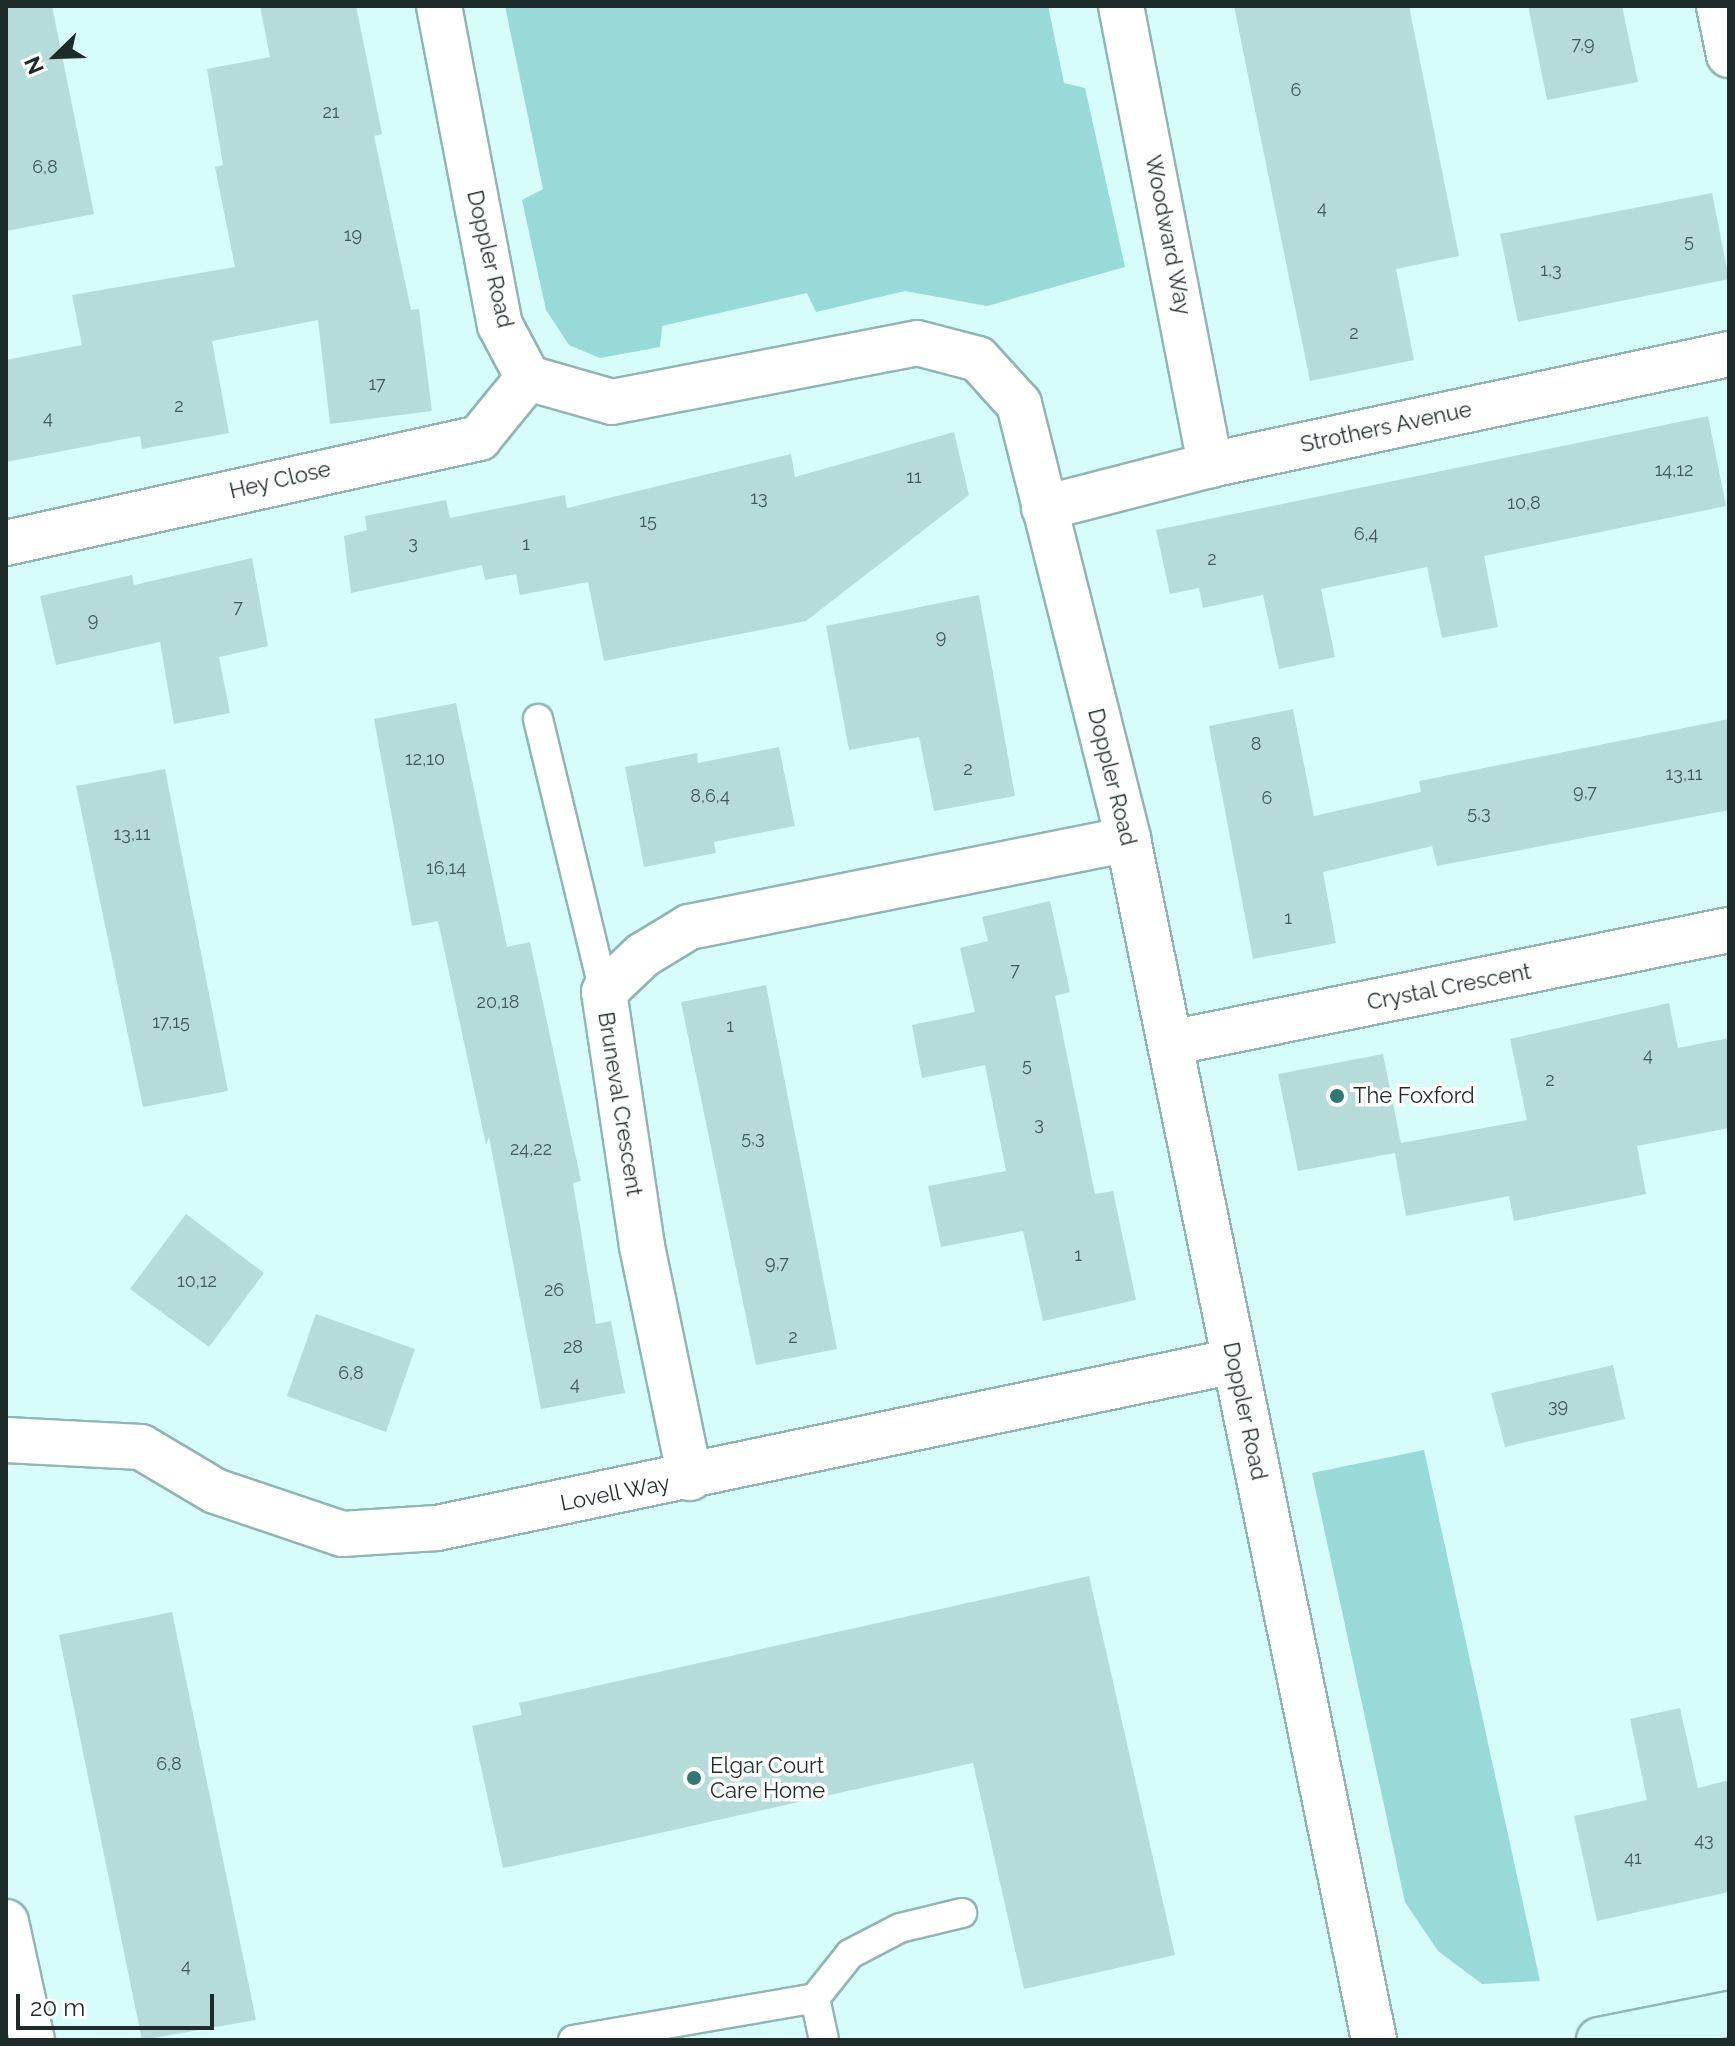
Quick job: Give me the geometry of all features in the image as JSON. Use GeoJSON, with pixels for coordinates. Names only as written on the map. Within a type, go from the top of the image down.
{"type":"FeatureCollection","features":[{"type":"Feature","properties":{"kind":"street","name":"Doppler Road"},"geometry":{"type":"LineString","coordinates":[[439,6],[500,325],[528,378],[612,402],[917,343],[978,359],[1019,404],[1128,839],[1374,2040]]}},
{"type":"Feature","properties":{"kind":"street","name":"Woodward Way"},"geometry":{"type":"LineString","coordinates":[[1121,6],[1210,465]]}},
{"type":"Feature","properties":{"kind":"street"},"geometry":{"type":"LineString","coordinates":[[1719,6],[1729,55]]}},
{"type":"Feature","properties":{"kind":"street","name":"Strothers Avenue"},"geometry":{"type":"LineString","coordinates":[[1044,508],[1210,465],[1729,354]]}},
{"type":"Feature","properties":{"kind":"street","name":"Hey Close"},"geometry":{"type":"LineString","coordinates":[[6,543],[479,438],[528,378]]}},
{"type":"Feature","properties":{"kind":"street","name":"Bruneval Crescent"},"geometry":{"type":"LineString","coordinates":[[690,1478],[642,1246],[604,992],[643,955],[689,927],[1128,839]]}},
{"type":"Feature","properties":{"kind":"street","name":"Crystal Crescent"},"geometry":{"type":"LineString","coordinates":[[1170,1043],[1729,930]]}},
{"type":"Feature","properties":{"kind":"street","name":"Lovell Way"},"geometry":{"type":"LineString","coordinates":[[6,1440],[141,1447],[215,1491],[342,1534],[437,1528],[690,1478],[1234,1361]]}},
{"type":"Feature","properties":{"kind":"street"},"geometry":{"type":"LineString","coordinates":[[6,1922],[32,2040]]}},
{"type":"Feature","properties":{"kind":"street"},"geometry":{"type":"LineString","coordinates":[[1599,2040],[1729,2014]]}},
{"type":"Feature","properties":{"kind":"lane"},"geometry":{"type":"LineString","coordinates":[[538,719],[604,992]]}},
{"type":"Feature","properties":{"kind":"lane"},"geometry":{"type":"LineString","coordinates":[[573,2040],[815,1998],[850,1954],[900,1928],[962,1913]]}},
{"type":"Feature","properties":{"kind":"lane"},"geometry":{"type":"LineString","coordinates":[[815,1998],[824,2040]]}},
{"type":"Feature","properties":{"kind":"shaded area"},"geometry":{"type":"Polygon","coordinates":[[[505,6],[1048,6],[1064,83],[1085,88],[1125,267],[987,306],[905,291],[816,312],[807,293],[662,326],[660,347],[600,358],[569,345],[546,310],[522,200],[543,189],[505,6]]]}},
{"type":"Feature","properties":{"kind":"shaded area"},"geometry":{"type":"Polygon","coordinates":[[[1424,1450],[1540,1981],[1482,1984],[1438,1951],[1405,1902],[1312,1473],[1424,1450]]]}},
{"type":"Feature","properties":{"kind":"building"},"geometry":{"type":"Polygon","coordinates":[[[6,6],[52,6],[94,214],[6,231],[6,6]]]}},
{"type":"Feature","properties":{"kind":"building"},"geometry":{"type":"Polygon","coordinates":[[[260,6],[356,6],[382,134],[374,136],[411,310],[419,309],[432,411],[330,424],[318,320],[212,341],[229,433],[142,449],[140,436],[6,462],[6,360],[82,345],[72,295],[235,267],[215,167],[223,165],[207,69],[270,57],[260,6]]]}},
{"type":"Feature","properties":{"kind":"building"},"geometry":{"type":"Polygon","coordinates":[[[1234,6],[1409,6],[1459,256],[1396,269],[1414,360],[1310,381],[1234,6]]]}},
{"type":"Feature","properties":{"kind":"building"},"geometry":{"type":"Polygon","coordinates":[[[1528,6],[1622,6],[1638,82],[1547,100],[1528,6]]]}},
{"type":"Feature","properties":{"kind":"building"},"geometry":{"type":"Polygon","coordinates":[[[1712,193],[1729,279],[1518,322],[1500,234],[1712,193]]]}},
{"type":"Feature","properties":{"kind":"building"},"geometry":{"type":"Polygon","coordinates":[[[1708,416],[1726,506],[1484,556],[1498,627],[1442,638],[1427,567],[1321,589],[1335,657],[1279,669],[1263,595],[1203,608],[1199,588],[1170,594],[1156,530],[1708,416]]]}},
{"type":"Feature","properties":{"kind":"building"},"geometry":{"type":"Polygon","coordinates":[[[954,432],[969,495],[806,621],[604,661],[588,582],[520,595],[516,574],[485,580],[482,565],[351,593],[344,536],[367,530],[365,516],[446,500],[450,518],[565,495],[567,508],[791,454],[795,477],[954,432]]]}},
{"type":"Feature","properties":{"kind":"building"},"geometry":{"type":"Polygon","coordinates":[[[252,558],[268,646],[219,657],[230,713],[174,724],[160,642],[56,665],[40,596],[132,575],[134,585],[252,558]]]}},
{"type":"Feature","properties":{"kind":"building"},"geometry":{"type":"Polygon","coordinates":[[[979,595],[1015,796],[934,811],[919,737],[849,750],[826,626],[979,595]]]}},
{"type":"Feature","properties":{"kind":"building"},"geometry":{"type":"Polygon","coordinates":[[[456,703],[507,947],[530,942],[581,1181],[573,1183],[596,1324],[611,1321],[625,1393],[541,1409],[489,1137],[486,1145],[438,921],[412,926],[374,719],[456,703]]]}},
{"type":"Feature","properties":{"kind":"building"},"geometry":{"type":"Polygon","coordinates":[[[1293,709],[1314,816],[1421,792],[1419,781],[1729,719],[1729,810],[1437,866],[1432,846],[1323,872],[1336,943],[1253,959],[1209,726],[1293,709]]]}},
{"type":"Feature","properties":{"kind":"building"},"geometry":{"type":"Polygon","coordinates":[[[779,747],[795,826],[714,842],[716,853],[644,867],[625,767],[697,753],[698,763],[779,747]]]}},
{"type":"Feature","properties":{"kind":"building"},"geometry":{"type":"Polygon","coordinates":[[[165,769],[228,1091],[143,1107],[76,786],[165,769]]]}},
{"type":"Feature","properties":{"kind":"building"},"geometry":{"type":"Polygon","coordinates":[[[1050,901],[1070,992],[1055,996],[1095,1194],[1113,1191],[1136,1300],[1043,1321],[1023,1231],[941,1247],[928,1186],[1006,1171],[985,1065],[922,1078],[912,1025],[975,1012],[960,948],[988,941],[982,917],[1050,901]]]}},
{"type":"Feature","properties":{"kind":"building"},"geometry":{"type":"Polygon","coordinates":[[[766,985],[837,1349],[756,1365],[681,1002],[766,985]]]}},
{"type":"Feature","properties":{"kind":"building"},"geometry":{"type":"Polygon","coordinates":[[[1669,1003],[1678,1048],[1729,1038],[1729,1128],[1637,1146],[1646,1194],[1514,1221],[1509,1196],[1406,1216],[1395,1153],[1298,1171],[1278,1074],[1383,1054],[1401,1143],[1527,1120],[1510,1039],[1669,1003]]]}},
{"type":"Feature","properties":{"kind":"building"},"geometry":{"type":"Polygon","coordinates":[[[186,1214],[264,1273],[209,1347],[130,1289],[186,1214]]]}},
{"type":"Feature","properties":{"kind":"building"},"geometry":{"type":"Polygon","coordinates":[[[316,1314],[415,1349],[386,1432],[287,1396],[316,1314]]]}},
{"type":"Feature","properties":{"kind":"building"},"geometry":{"type":"Polygon","coordinates":[[[1613,1365],[1625,1419],[1505,1447],[1491,1393],[1613,1365]]]}},
{"type":"Feature","properties":{"kind":"building","name":"Elgar Court Care Home"},"geometry":{"type":"Polygon","coordinates":[[[1089,1576],[1175,1955],[1024,1989],[973,1763],[503,1868],[472,1726],[522,1715],[519,1703],[1089,1576]]]}},
{"type":"Feature","properties":{"kind":"building"},"geometry":{"type":"Polygon","coordinates":[[[172,1612],[256,2020],[142,2040],[59,1635],[172,1612]]]}},
{"type":"Feature","properties":{"kind":"building"},"geometry":{"type":"Polygon","coordinates":[[[1680,1708],[1698,1788],[1729,1780],[1729,1892],[1597,1921],[1574,1816],[1647,1800],[1630,1719],[1680,1708]]]}},
{"type":"Feature","properties":{"kind":"place","name":"The Foxford"},"geometry":{"type":"Point","coordinates":[1337,1096]}},
{"type":"Feature","properties":{"kind":"place","name":"Elgar Court Care Home"},"geometry":{"type":"Point","coordinates":[694,1778]}}]}
